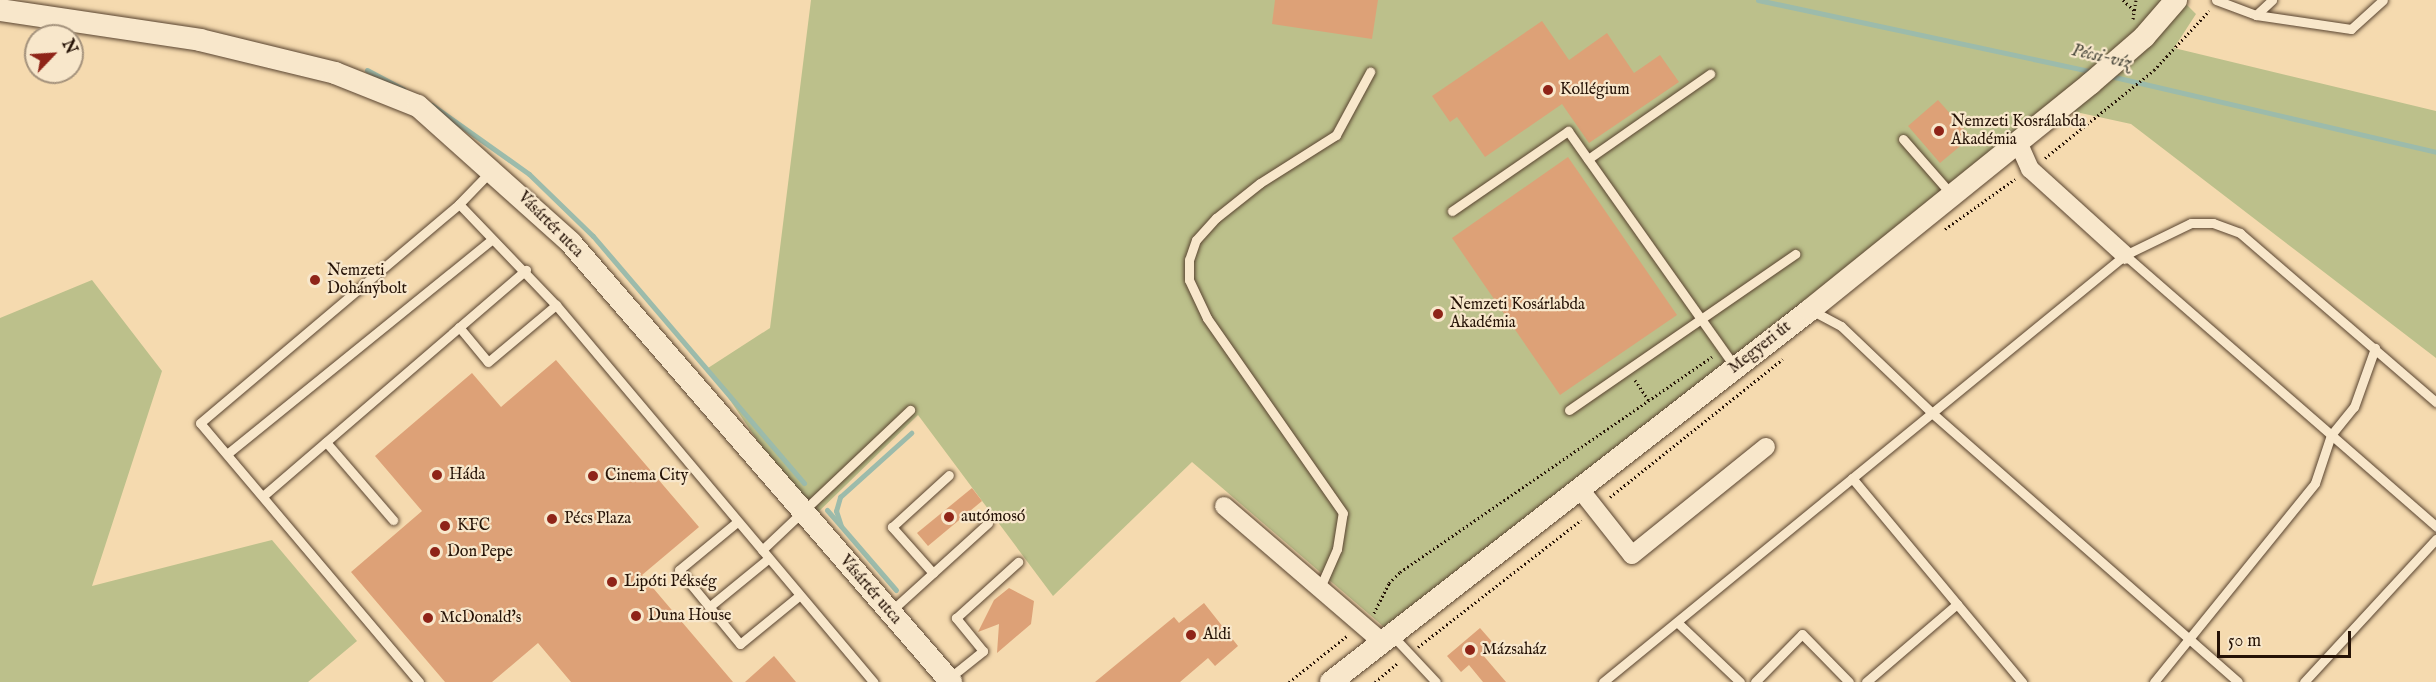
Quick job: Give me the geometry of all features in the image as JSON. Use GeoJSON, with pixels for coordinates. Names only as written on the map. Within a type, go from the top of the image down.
{"type":"FeatureCollection","features":[{"type":"Feature","properties":{"kind":"street","name":"Megyeri út"},"geometry":{"type":"LineString","coordinates":[[1331,682],[1386,637],[1810,310],[2119,60],[2144,37],[2176,0]]}},
{"type":"Feature","properties":{"kind":"street"},"geometry":{"type":"LineString","coordinates":[[2144,5],[2144,37]]}},
{"type":"Feature","properties":{"kind":"street","name":"Vásártér utca"},"geometry":{"type":"LineString","coordinates":[[0,10],[200,40],[335,73],[418,105],[493,170],[570,242],[949,681]]}},
{"type":"Feature","properties":{"kind":"street"},"geometry":{"type":"LineString","coordinates":[[2018,142],[2030,169],[2125,255]]}},
{"type":"Feature","properties":{"kind":"street"},"geometry":{"type":"LineString","coordinates":[[1579,488],[1632,555],[1766,447]]}},
{"type":"Feature","properties":{"kind":"street"},"geometry":{"type":"LineString","coordinates":[[1224,506],[1362,624],[1386,637]]}},
{"type":"Feature","properties":{"kind":"lane"},"geometry":{"type":"LineString","coordinates":[[2217,0],[2256,15],[2351,30],[2383,0]]}},
{"type":"Feature","properties":{"kind":"lane"},"geometry":{"type":"LineString","coordinates":[[2256,15],[2272,0]]}},
{"type":"Feature","properties":{"kind":"lane"},"geometry":{"type":"LineString","coordinates":[[1320,590],[1337,549],[1343,513],[1207,318],[1189,280],[1189,260],[1196,240],[1216,218],[1260,183],[1336,135],[1370,72]]}},
{"type":"Feature","properties":{"kind":"lane"},"geometry":{"type":"LineString","coordinates":[[1588,159],[1710,74]]}},
{"type":"Feature","properties":{"kind":"lane"},"geometry":{"type":"LineString","coordinates":[[1452,211],[1568,131],[1735,368]]}},
{"type":"Feature","properties":{"kind":"lane"},"geometry":{"type":"LineString","coordinates":[[1903,139],[1952,195]]}},
{"type":"Feature","properties":{"kind":"lane"},"geometry":{"type":"LineString","coordinates":[[419,682],[200,423],[459,204],[493,170]]}},
{"type":"Feature","properties":{"kind":"lane"},"geometry":{"type":"LineString","coordinates":[[459,204],[490,240],[526,270],[873,682]]}},
{"type":"Feature","properties":{"kind":"lane"},"geometry":{"type":"LineString","coordinates":[[1603,682],[2125,255],[2191,223],[2213,223],[2240,234],[2436,402]]}},
{"type":"Feature","properties":{"kind":"lane"},"geometry":{"type":"LineString","coordinates":[[228,454],[490,240]]}},
{"type":"Feature","properties":{"kind":"lane"},"geometry":{"type":"LineString","coordinates":[[1569,410],[1795,254]]}},
{"type":"Feature","properties":{"kind":"lane"},"geometry":{"type":"LineString","coordinates":[[2125,255],[2436,526]]}},
{"type":"Feature","properties":{"kind":"lane"},"geometry":{"type":"LineString","coordinates":[[263,496],[526,270]]}},
{"type":"Feature","properties":{"kind":"lane"},"geometry":{"type":"LineString","coordinates":[[459,327],[488,362],[556,305]]}},
{"type":"Feature","properties":{"kind":"lane"},"geometry":{"type":"LineString","coordinates":[[1810,310],[1841,326],[1932,413],[2238,682]]}},
{"type":"Feature","properties":{"kind":"lane"},"geometry":{"type":"LineString","coordinates":[[2154,682],[2315,483],[2331,435],[2354,407],[2375,348]]}},
{"type":"Feature","properties":{"kind":"lane"},"geometry":{"type":"LineString","coordinates":[[762,550],[910,410]]}},
{"type":"Feature","properties":{"kind":"lane"},"geometry":{"type":"LineString","coordinates":[[326,442],[393,520]]}},
{"type":"Feature","properties":{"kind":"lane"},"geometry":{"type":"LineString","coordinates":[[933,573],[892,527],[949,475]]}},
{"type":"Feature","properties":{"kind":"lane"},"geometry":{"type":"LineString","coordinates":[[1852,478],[2022,682]]}},
{"type":"Feature","properties":{"kind":"lane"},"geometry":{"type":"LineString","coordinates":[[737,522],[679,570],[740,644],[800,595]]}},
{"type":"Feature","properties":{"kind":"lane"},"geometry":{"type":"LineString","coordinates":[[889,612],[988,523]]}},
{"type":"Feature","properties":{"kind":"lane"},"geometry":{"type":"LineString","coordinates":[[2304,682],[2436,538]]}},
{"type":"Feature","properties":{"kind":"lane"},"geometry":{"type":"LineString","coordinates":[[709,607],[769,558]]}},
{"type":"Feature","properties":{"kind":"lane"},"geometry":{"type":"LineString","coordinates":[[949,681],[983,651],[956,618],[1018,562]]}},
{"type":"Feature","properties":{"kind":"lane"},"geometry":{"type":"LineString","coordinates":[[1866,682],[1957,604]]}},
{"type":"Feature","properties":{"kind":"lane"},"geometry":{"type":"LineString","coordinates":[[1677,622],[1740,682]]}},
{"type":"Feature","properties":{"kind":"lane"},"geometry":{"type":"LineString","coordinates":[[1755,682],[1802,634],[1849,682]]}},
{"type":"Feature","properties":{"kind":"lane"},"geometry":{"type":"LineString","coordinates":[[1386,637],[1436,682]]}},
{"type":"Feature","properties":{"kind":"path"},"geometry":{"type":"LineString","coordinates":[[2123,0],[2144,5]]}},
{"type":"Feature","properties":{"kind":"path"},"geometry":{"type":"LineString","coordinates":[[2136,0],[2144,5]]}},
{"type":"Feature","properties":{"kind":"path"},"geometry":{"type":"LineString","coordinates":[[1935,236],[2030,169],[2154,70],[2217,0]]}},
{"type":"Feature","properties":{"kind":"path"},"geometry":{"type":"LineString","coordinates":[[1289,682],[1362,624]]}},
{"type":"Feature","properties":{"kind":"green space"},"geometry":{"type":"Polygon","coordinates":[[[811,0],[2182,0],[2196,14],[2174,48],[2436,111],[2436,358],[2131,124],[2053,107],[1391,633],[1192,462],[1053,596],[918,415],[811,519],[708,368],[770,328],[811,0]]]}},
{"type":"Feature","properties":{"kind":"green space"},"geometry":{"type":"Polygon","coordinates":[[[92,280],[162,371],[92,586],[272,540],[357,641],[308,682],[0,682],[0,318],[92,280]]]}},
{"type":"Feature","properties":{"kind":"building"},"geometry":{"type":"Polygon","coordinates":[[[1275,0],[1378,0],[1372,39],[1272,24],[1275,0]]]}},
{"type":"Feature","properties":{"kind":"building","name":"Kollégium"},"geometry":{"type":"Polygon","coordinates":[[[1542,21],[1569,60],[1607,33],[1634,73],[1660,55],[1679,82],[1589,143],[1562,104],[1485,157],[1457,117],[1450,122],[1432,96],[1542,21]]]}},
{"type":"Feature","properties":{"kind":"building","name":"Nemzeti Kosrálabda Akadémia"},"geometry":{"type":"Polygon","coordinates":[[[1938,100],[1971,137],[1940,163],[1908,126],[1938,100]]]}},
{"type":"Feature","properties":{"kind":"building","name":"Nemzeti Kosárlabda Akadémia"},"geometry":{"type":"Polygon","coordinates":[[[1568,157],[1677,315],[1560,395],[1452,238],[1568,157]]]}},
{"type":"Feature","properties":{"kind":"building","name":"Pécs Plaza"},"geometry":{"type":"Polygon","coordinates":[[[556,360],[699,527],[642,575],[733,682],[571,682],[538,643],[492,682],[445,682],[351,572],[422,511],[375,456],[472,373],[501,407],[556,360]]]}},
{"type":"Feature","properties":{"kind":"building","name":"autómosó"},"geometry":{"type":"Polygon","coordinates":[[[972,488],[982,501],[928,546],[917,533],[972,488]]]}},
{"type":"Feature","properties":{"kind":"building"},"geometry":{"type":"Polygon","coordinates":[[[1009,588],[1034,601],[1031,624],[997,653],[999,624],[978,632],[994,600],[1009,588]]]}},
{"type":"Feature","properties":{"kind":"building","name":"Aldi"},"geometry":{"type":"Polygon","coordinates":[[[1204,603],[1238,646],[1215,666],[1208,658],[1180,682],[1095,682],[1174,617],[1179,623],[1204,603]]]}},
{"type":"Feature","properties":{"kind":"building","name":"Mázsaház"},"geometry":{"type":"Polygon","coordinates":[[[1480,628],[1494,644],[1482,654],[1506,682],[1483,682],[1469,665],[1461,672],[1447,656],[1480,628]]]}},
{"type":"Feature","properties":{"kind":"building"},"geometry":{"type":"Polygon","coordinates":[[[774,656],[796,682],[745,682],[774,656]]]}},
{"type":"Feature","properties":{"kind":"waterway","name":"Pécsi-víz"},"geometry":{"type":"LineString","coordinates":[[1758,0],[2093,72]]}},
{"type":"Feature","properties":{"kind":"waterway"},"geometry":{"type":"LineString","coordinates":[[367,70],[403,89]]}},
{"type":"Feature","properties":{"kind":"waterway","name":"Pécsi-víz"},"geometry":{"type":"LineString","coordinates":[[2110,76],[2436,152]]}},
{"type":"Feature","properties":{"kind":"waterway"},"geometry":{"type":"LineString","coordinates":[[432,105],[529,174],[593,236],[804,483]]}},
{"type":"Feature","properties":{"kind":"waterway"},"geometry":{"type":"LineString","coordinates":[[896,590],[841,526],[836,511],[840,497],[911,433]]}},
{"type":"Feature","properties":{"kind":"waterway"},"geometry":{"type":"LineString","coordinates":[[827,510],[840,525]]}},
{"type":"Feature","properties":{"kind":"place","name":"Kollégium"},"geometry":{"type":"Point","coordinates":[1548,90]}},
{"type":"Feature","properties":{"kind":"place","name":"Nemzeti Kosrálabda Akadémia"},"geometry":{"type":"Point","coordinates":[1939,131]}},
{"type":"Feature","properties":{"kind":"place","name":"Nemzeti Dohánybolt"},"geometry":{"type":"Point","coordinates":[315,280]}},
{"type":"Feature","properties":{"kind":"place","name":"Nemzeti Kosárlabda Akadémia"},"geometry":{"type":"Point","coordinates":[1438,314]}},
{"type":"Feature","properties":{"kind":"place","name":"Háda"},"geometry":{"type":"Point","coordinates":[437,475]}},
{"type":"Feature","properties":{"kind":"place","name":"Cinema City"},"geometry":{"type":"Point","coordinates":[593,476]}},
{"type":"Feature","properties":{"kind":"place","name":"autómosó"},"geometry":{"type":"Point","coordinates":[949,517]}},
{"type":"Feature","properties":{"kind":"place","name":"Pécs Plaza"},"geometry":{"type":"Point","coordinates":[552,519]}},
{"type":"Feature","properties":{"kind":"place","name":"KFC"},"geometry":{"type":"Point","coordinates":[445,526]}},
{"type":"Feature","properties":{"kind":"place","name":"Don Pepe"},"geometry":{"type":"Point","coordinates":[435,552]}},
{"type":"Feature","properties":{"kind":"place","name":"Lipóti Pékség"},"geometry":{"type":"Point","coordinates":[612,582]}},
{"type":"Feature","properties":{"kind":"place","name":"Duna House"},"geometry":{"type":"Point","coordinates":[636,616]}},
{"type":"Feature","properties":{"kind":"place","name":"McDonald's"},"geometry":{"type":"Point","coordinates":[428,618]}},
{"type":"Feature","properties":{"kind":"place","name":"Aldi"},"geometry":{"type":"Point","coordinates":[1191,635]}},
{"type":"Feature","properties":{"kind":"place","name":"Mázsaház"},"geometry":{"type":"Point","coordinates":[1470,650]}}]}
